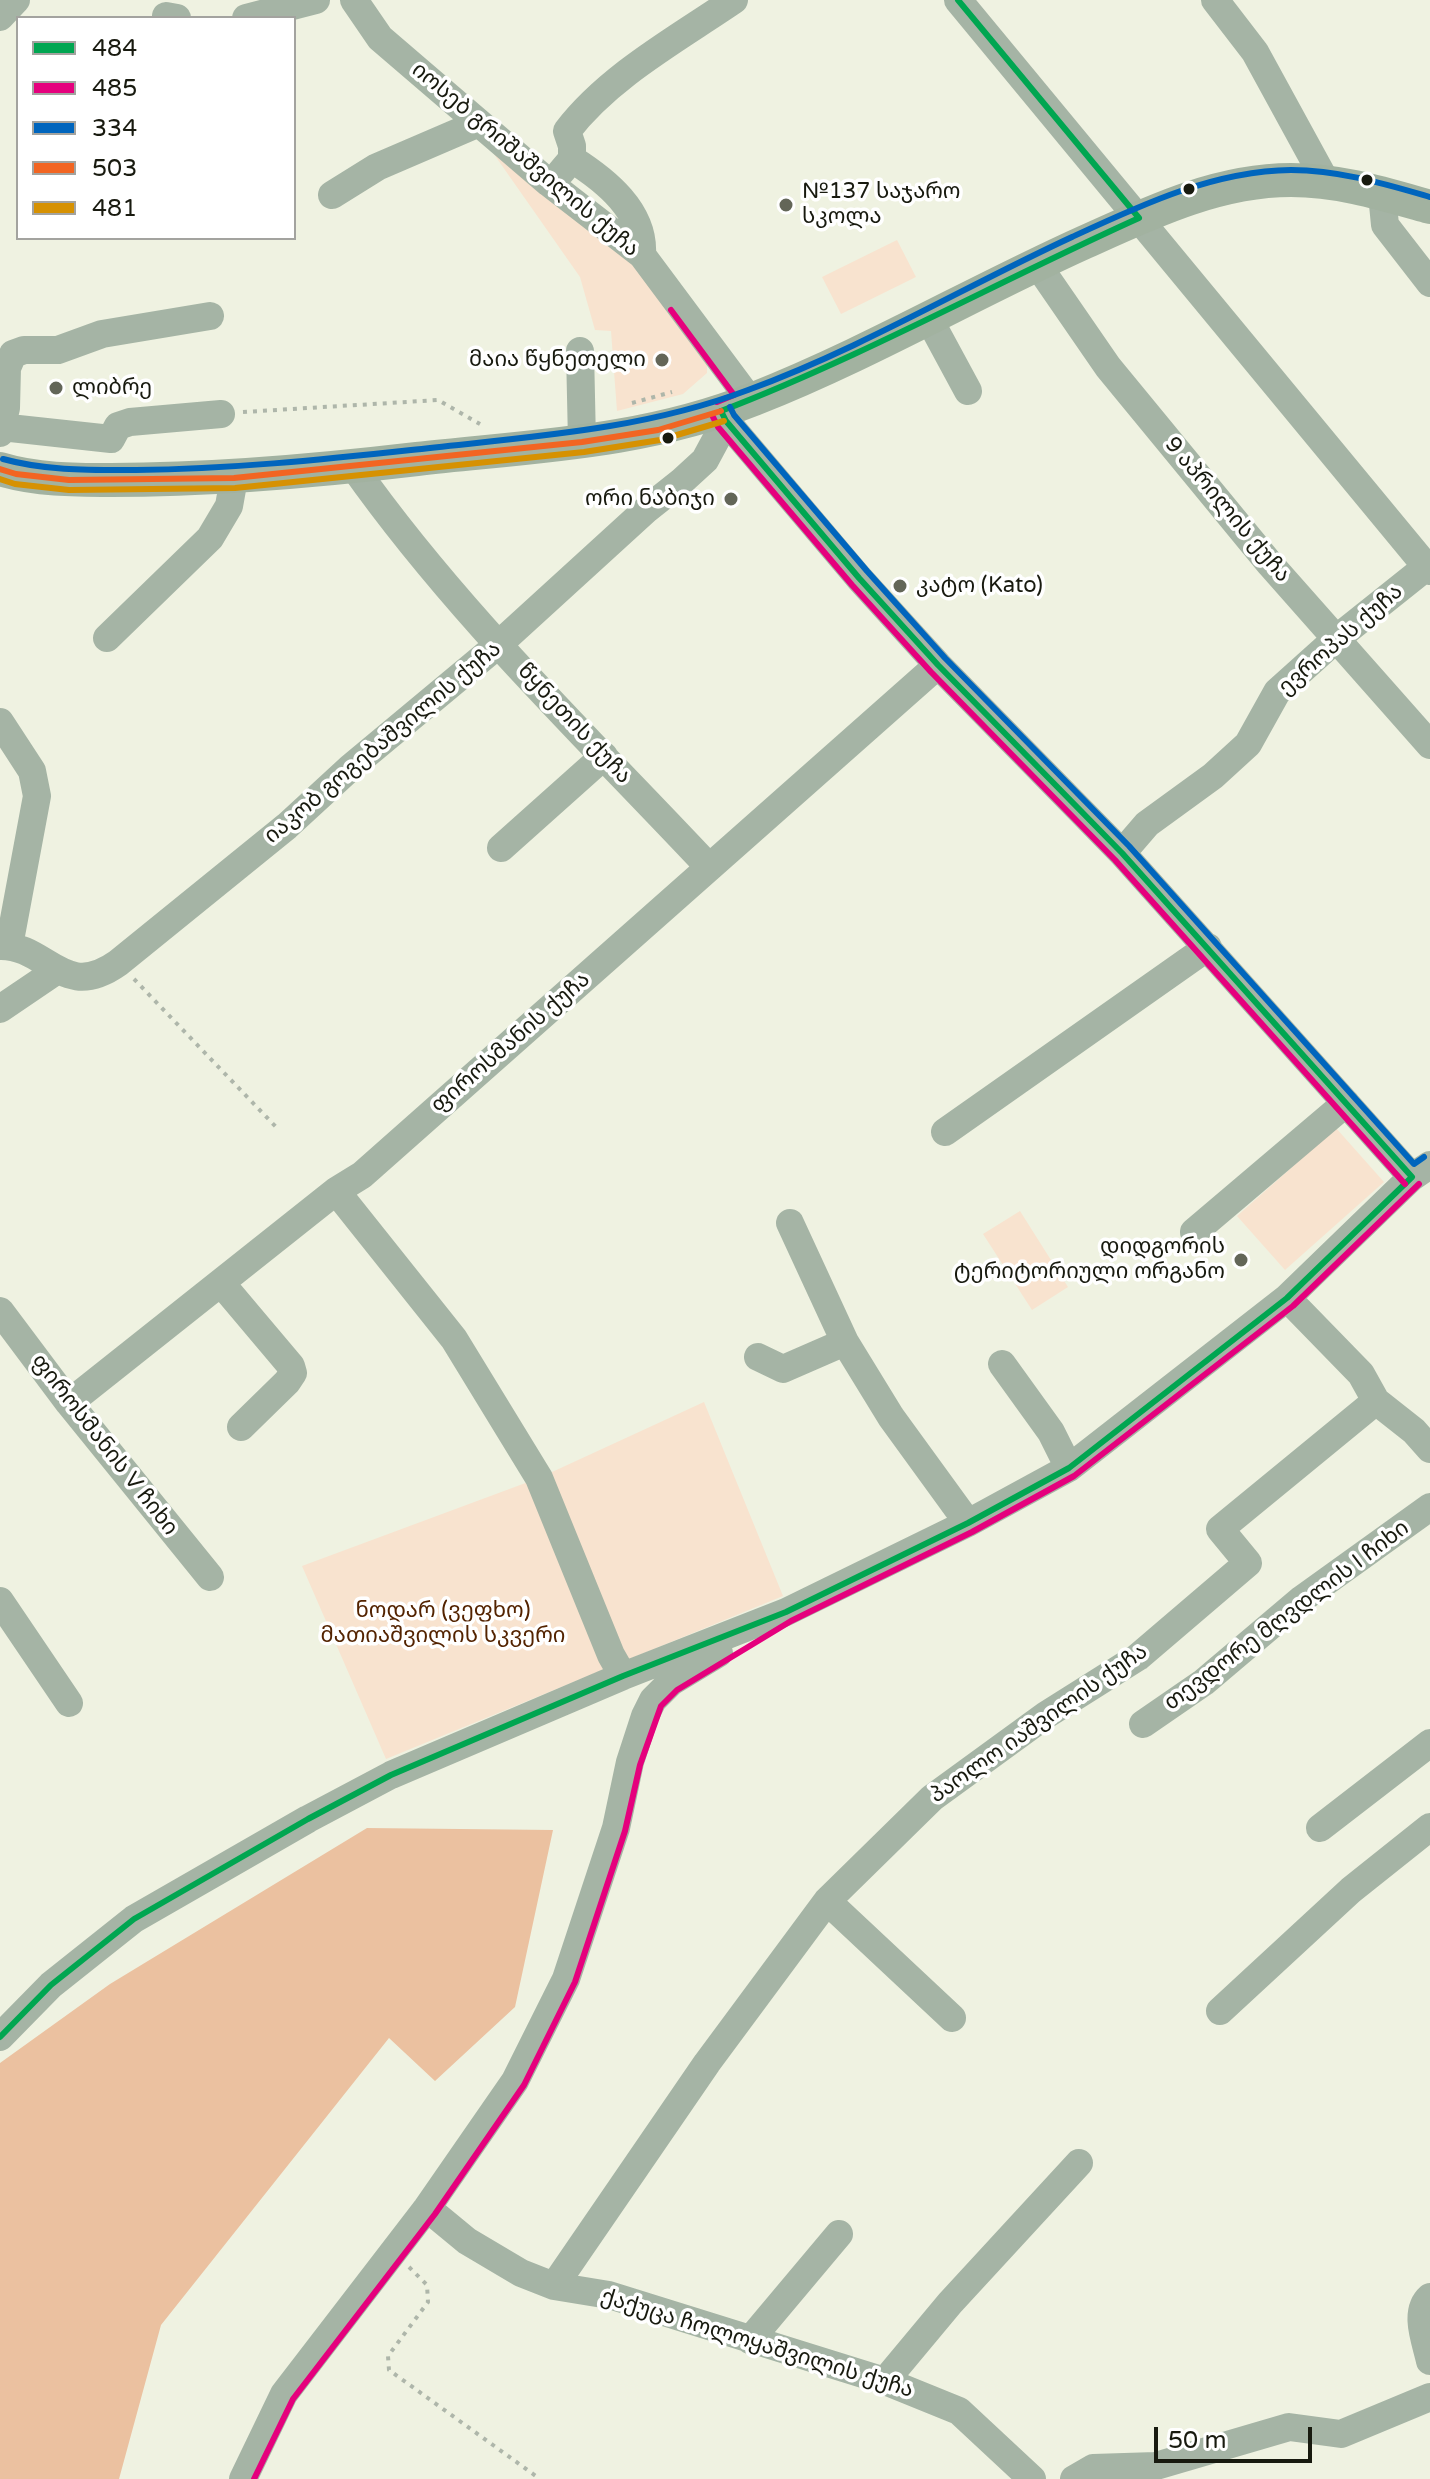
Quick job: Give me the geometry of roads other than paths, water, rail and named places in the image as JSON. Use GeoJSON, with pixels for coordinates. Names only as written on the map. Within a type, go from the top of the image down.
{"type":"FeatureCollection","features":[{"type":"Feature","properties":{"kind":"main road"},"geometry":{"type":"LineString","coordinates":[[0,469],[16,474],[69,480],[234,478],[582,442],[658,430],[732,411],[804,379],[1037,264],[1139,218],[1207,192],[1250,182],[1325,180],[1430,207]]}},
{"type":"Feature","properties":{"kind":"street"},"geometry":{"type":"LineString","coordinates":[[0,17],[16,0]]}},
{"type":"Feature","properties":{"kind":"street"},"geometry":{"type":"LineString","coordinates":[[254,16],[316,0]]}},
{"type":"Feature","properties":{"kind":"street","name":"იოსებ გრიშაშვილის ქუჩა"},"geometry":{"type":"LineString","coordinates":[[354,0],[380,38],[477,124],[642,255],[732,411],[859,578],[938,665],[1122,853],[1346,1103],[1421,1171]]}},
{"type":"Feature","properties":{"kind":"street"},"geometry":{"type":"LineString","coordinates":[[549,183],[572,159],[567,131],[583,110],[627,74],[734,0]]}},
{"type":"Feature","properties":{"kind":"street"},"geometry":{"type":"LineString","coordinates":[[958,0],[1429,567]]}},
{"type":"Feature","properties":{"kind":"street"},"geometry":{"type":"LineString","coordinates":[[1215,0],[1255,52],[1325,180]]}},
{"type":"Feature","properties":{"kind":"street"},"geometry":{"type":"LineString","coordinates":[[332,195],[377,167],[477,124]]}},
{"type":"Feature","properties":{"kind":"street"},"geometry":{"type":"LineString","coordinates":[[572,159],[598,175],[627,205],[643,240],[642,255]]}},
{"type":"Feature","properties":{"kind":"street"},"geometry":{"type":"LineString","coordinates":[[1382,194],[1385,225],[1430,283]]}},
{"type":"Feature","properties":{"kind":"street","name":"9 აპრილის ქუჩა"},"geometry":{"type":"LineString","coordinates":[[1037,264],[1108,367],[1336,639],[1430,745]]}},
{"type":"Feature","properties":{"kind":"street"},"geometry":{"type":"LineString","coordinates":[[111,439],[0,429],[6,408],[6,350],[58,350],[102,334],[210,316]]}},
{"type":"Feature","properties":{"kind":"street"},"geometry":{"type":"LineString","coordinates":[[928,317],[968,391]]}},
{"type":"Feature","properties":{"kind":"street"},"geometry":{"type":"LineString","coordinates":[[580,351],[582,442]]}},
{"type":"Feature","properties":{"kind":"street","name":"იაკობ გოგებაშვილის ქუჩა"},"geometry":{"type":"LineString","coordinates":[[4,946],[28,953],[56,971],[85,978],[118,963],[287,826],[350,768],[499,644],[705,460],[732,411]]}},
{"type":"Feature","properties":{"kind":"street"},"geometry":{"type":"LineString","coordinates":[[112,480],[111,439],[118,426],[130,422],[221,414]]}},
{"type":"Feature","properties":{"kind":"street","name":"წყნეთის ქუჩა"},"geometry":{"type":"LineString","coordinates":[[353,466],[392,522],[499,644],[709,867]]}},
{"type":"Feature","properties":{"kind":"street"},"geometry":{"type":"LineString","coordinates":[[107,638],[210,538],[229,506],[234,478]]}},
{"type":"Feature","properties":{"kind":"street","name":"ევროპას ქუჩა"},"geometry":{"type":"LineString","coordinates":[[1122,853],[1147,824],[1213,776],[1248,744],[1277,692],[1336,639],[1429,567]]}},
{"type":"Feature","properties":{"kind":"street","name":"ფიროსმანის ქუჩა"},"geometry":{"type":"LineString","coordinates":[[69,1403],[336,1191],[362,1175],[938,665]]}},
{"type":"Feature","properties":{"kind":"street"},"geometry":{"type":"LineString","coordinates":[[0,722],[32,771],[37,796],[4,946]]}},
{"type":"Feature","properties":{"kind":"street"},"geometry":{"type":"LineString","coordinates":[[501,848],[604,756]]}},
{"type":"Feature","properties":{"kind":"street"},"geometry":{"type":"LineString","coordinates":[[945,1132],[1208,947]]}},
{"type":"Feature","properties":{"kind":"street"},"geometry":{"type":"LineString","coordinates":[[0,1009],[56,971]]}},
{"type":"Feature","properties":{"kind":"street"},"geometry":{"type":"LineString","coordinates":[[1194,1232],[1346,1103]]}},
{"type":"Feature","properties":{"kind":"street"},"geometry":{"type":"LineString","coordinates":[[0,2037],[51,1985],[134,1919],[308,1819],[391,1775],[623,1676],[786,1612],[968,1523],[1069,1468],[1287,1298],[1421,1171]]}},
{"type":"Feature","properties":{"kind":"street"},"geometry":{"type":"LineString","coordinates":[[336,1191],[454,1339],[539,1478],[611,1655],[623,1676]]}},
{"type":"Feature","properties":{"kind":"street"},"geometry":{"type":"LineString","coordinates":[[790,1223],[845,1342],[891,1417],[968,1523]]}},
{"type":"Feature","properties":{"kind":"street"},"geometry":{"type":"LineString","coordinates":[[221,1283],[291,1366],[293,1373],[241,1427]]}},
{"type":"Feature","properties":{"kind":"street"},"geometry":{"type":"LineString","coordinates":[[1287,1298],[1361,1374],[1376,1401],[1425,1432]]}},
{"type":"Feature","properties":{"kind":"street","name":"ფიროსმანის V ჩიხი"},"geometry":{"type":"LineString","coordinates":[[0,1311],[69,1403],[210,1577]]}},
{"type":"Feature","properties":{"kind":"street"},"geometry":{"type":"LineString","coordinates":[[758,1357],[783,1369],[845,1342]]}},
{"type":"Feature","properties":{"kind":"street"},"geometry":{"type":"LineString","coordinates":[[1002,1364],[1051,1432],[1069,1468]]}},
{"type":"Feature","properties":{"kind":"street","name":"პაოლო იაშვილის ქუჩა"},"geometry":{"type":"LineString","coordinates":[[554,2286],[707,2063],[827,1901],[932,1798],[1046,1715],[1138,1657],[1248,1563],[1220,1529],[1376,1401]]}},
{"type":"Feature","properties":{"kind":"street","name":"თევდორე მღვდლის I ჩიხი"},"geometry":{"type":"LineString","coordinates":[[1143,1724],[1204,1682],[1302,1599],[1430,1507]]}},
{"type":"Feature","properties":{"kind":"street"},"geometry":{"type":"LineString","coordinates":[[0,1601],[69,1703]]}},
{"type":"Feature","properties":{"kind":"street"},"geometry":{"type":"LineString","coordinates":[[249,2476],[284,2394],[427,2208],[515,2081],[566,1979],[616,1828],[630,1762],[653,1700],[671,1682],[786,1612]]}},
{"type":"Feature","properties":{"kind":"street"},"geometry":{"type":"LineString","coordinates":[[1320,1828],[1430,1743]]}},
{"type":"Feature","properties":{"kind":"street"},"geometry":{"type":"LineString","coordinates":[[1220,2011],[1351,1890],[1430,1827]]}},
{"type":"Feature","properties":{"kind":"street"},"geometry":{"type":"LineString","coordinates":[[827,1901],[952,2018]]}},
{"type":"Feature","properties":{"kind":"street"},"geometry":{"type":"LineString","coordinates":[[885,2381],[950,2303],[1079,2163]]}},
{"type":"Feature","properties":{"kind":"street","name":"ქაქუცა ჩოლოყაშვილის ქუჩა"},"geometry":{"type":"LineString","coordinates":[[427,2208],[467,2241],[521,2273],[554,2286],[609,2295],[885,2381],[959,2411],[1032,2479]]}},
{"type":"Feature","properties":{"kind":"street"},"geometry":{"type":"LineString","coordinates":[[750,2340],[839,2234]]}},
{"type":"Feature","properties":{"kind":"street"},"geometry":{"type":"LineString","coordinates":[[1430,2297],[1423,2303],[1421,2315],[1430,2361]]}},
{"type":"Feature","properties":{"kind":"street"},"geometry":{"type":"LineString","coordinates":[[1074,2479],[1093,2468],[1156,2466],[1289,2427],[1341,2434],[1430,2397]]}},
{"type":"Feature","properties":{"kind":"place","name":"№137 საჯარო სკოლა"},"geometry":{"type":"Point","coordinates":[786,205]}},
{"type":"Feature","properties":{"kind":"place","name":"მაია წყნეთელი"},"geometry":{"type":"Point","coordinates":[662,360]}},
{"type":"Feature","properties":{"kind":"place","name":"ლიბრე"},"geometry":{"type":"Point","coordinates":[56,388]}},
{"type":"Feature","properties":{"kind":"place","name":"ორი ნაბიჯი"},"geometry":{"type":"Point","coordinates":[731,499]}},
{"type":"Feature","properties":{"kind":"place","name":"კატო (Kato)"},"geometry":{"type":"Point","coordinates":[900,586]}},
{"type":"Feature","properties":{"kind":"place","name":"დიდგორის ტერიტორიული ორგანო"},"geometry":{"type":"Point","coordinates":[1241,1260]}},
{"type":"Feature","properties":{"kind":"park label","name":"ნოდარ (ვეფხო) მათიაშვილის სკვერი"},"geometry":{"type":"Point","coordinates":[443,1624]}}]}
